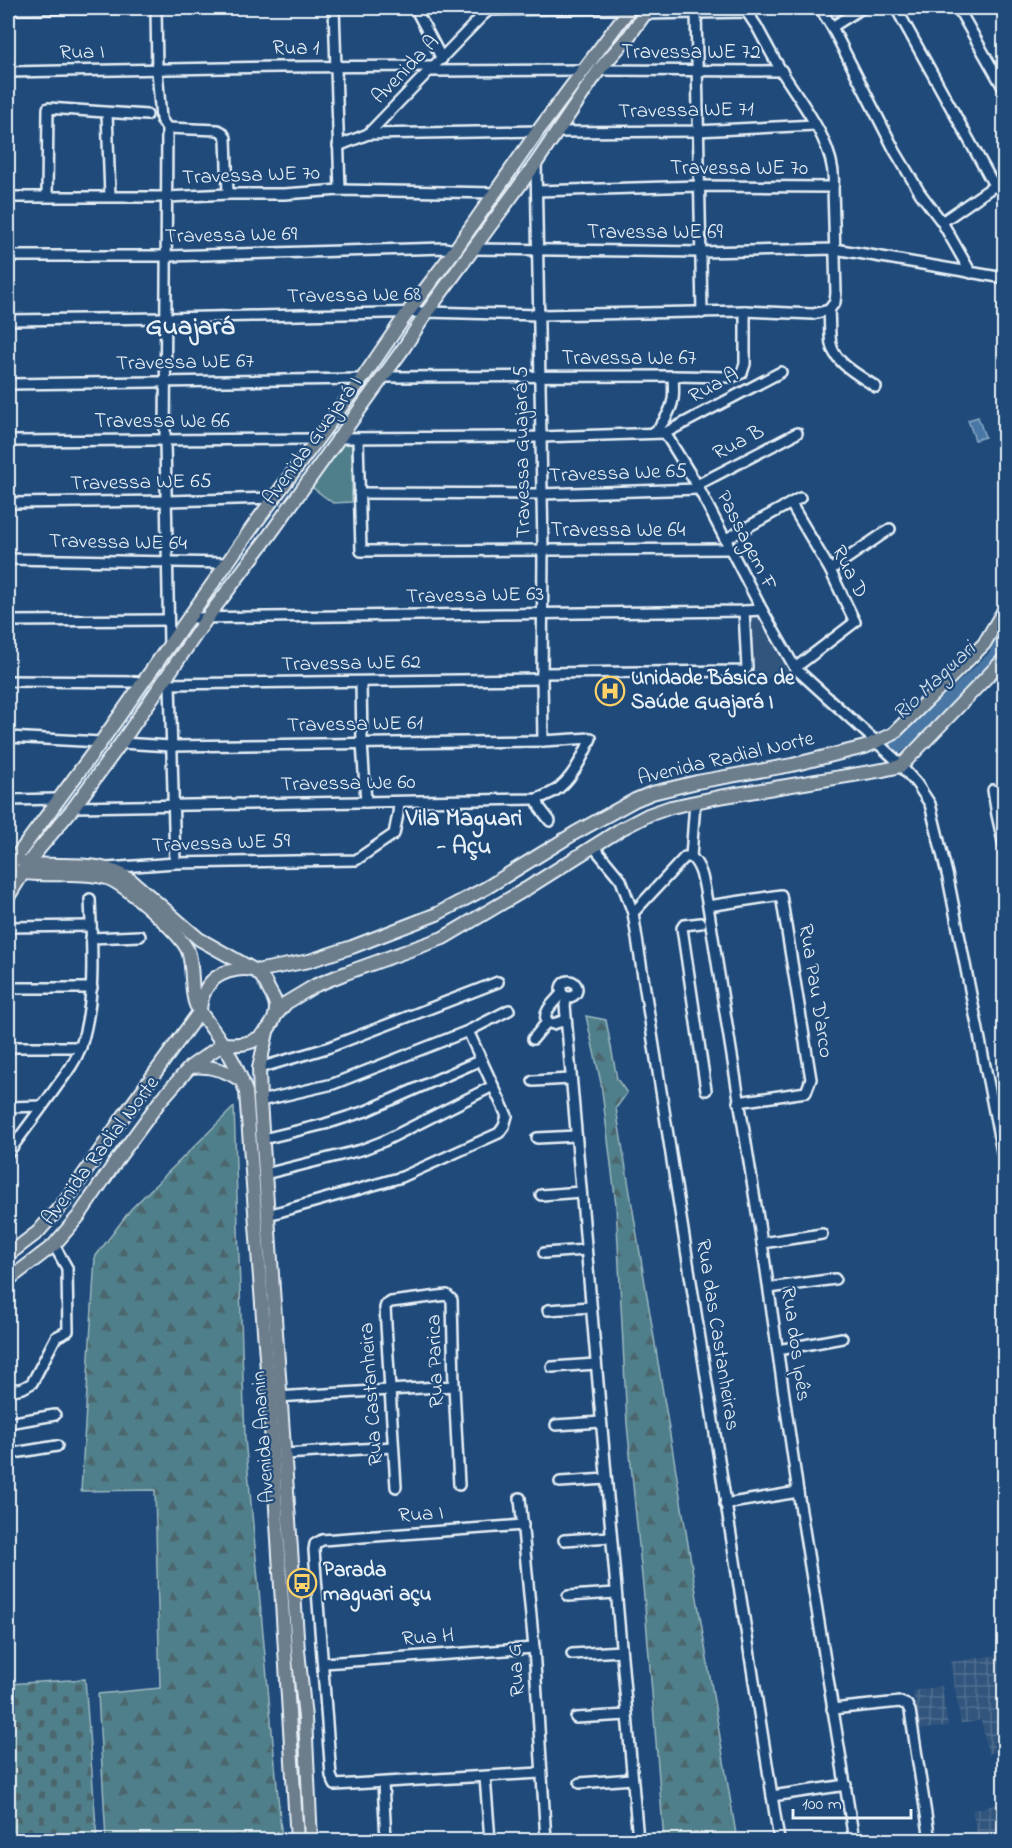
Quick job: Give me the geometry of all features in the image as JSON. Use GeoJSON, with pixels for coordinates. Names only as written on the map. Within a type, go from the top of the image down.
{"type":"FeatureCollection","features":[{"type":"Feature","properties":{"kind":"main road","name":"Avenida Guajará I"},"geometry":{"type":"LineString","coordinates":[[9,865],[101,742],[227,563],[629,8]]}},
{"type":"Feature","properties":{"kind":"main road","name":"Avenida Guajará I"},"geometry":{"type":"LineString","coordinates":[[8,897],[25,868],[74,807],[165,684],[207,618],[268,537],[536,163],[599,70],[647,11]]}},
{"type":"Feature","properties":{"kind":"main road","name":"Avenida Radial Norte"},"geometry":{"type":"LineString","coordinates":[[259,974],[352,947],[437,914],[576,833],[652,793],[697,782],[792,765],[879,744],[893,734],[971,658],[984,644],[1005,610]]}},
{"type":"Feature","properties":{"kind":"main road"},"geometry":{"type":"LineString","coordinates":[[897,762],[1005,659]]}},
{"type":"Feature","properties":{"kind":"main road","name":"Avenida Radial Norte"},"geometry":{"type":"LineString","coordinates":[[275,1016],[286,1003],[316,985],[443,938],[621,829],[648,815],[695,802],[883,770],[897,762]]}},
{"type":"Feature","properties":{"kind":"main road"},"geometry":{"type":"LineString","coordinates":[[9,865],[109,879],[127,890],[180,939],[187,950],[193,977],[195,1002],[221,1042],[248,1043],[267,1032],[275,1016],[275,1002],[259,974],[199,939],[132,881],[107,868]]}},
{"type":"Feature","properties":{"kind":"main road","name":"Travessa WE 59"},"geometry":{"type":"LineString","coordinates":[[25,868],[107,868]]}},
{"type":"Feature","properties":{"kind":"main road"},"geometry":{"type":"LineString","coordinates":[[202,1015],[204,993],[216,977],[235,970],[259,974]]}},
{"type":"Feature","properties":{"kind":"main road","name":"Avenida Radial Norte"},"geometry":{"type":"LineString","coordinates":[[8,1255],[38,1232],[67,1199],[123,1117],[202,1015]]}},
{"type":"Feature","properties":{"kind":"main road","name":"Avenida Ananin"},"geometry":{"type":"LineString","coordinates":[[267,1032],[259,1068],[260,1101],[268,1215],[274,1397],[297,1840]]}},
{"type":"Feature","properties":{"kind":"main road","name":"Avenida Radial Norte"},"geometry":{"type":"LineString","coordinates":[[8,1280],[54,1245],[78,1217],[118,1156],[160,1101],[190,1068],[221,1042]]}},
{"type":"Feature","properties":{"kind":"main road","name":"Avenida Ananin"},"geometry":{"type":"LineString","coordinates":[[221,1042],[237,1069],[247,1103],[274,1397],[285,1454],[298,1650],[306,1725],[310,1840]]}},
{"type":"Feature","properties":{"kind":"main road"},"geometry":{"type":"LineString","coordinates":[[190,1068],[218,1068],[242,1081]]}},
{"type":"Feature","properties":{"kind":"main road"},"geometry":{"type":"LineString","coordinates":[[290,1726],[306,1725]]}},
{"type":"Feature","properties":{"kind":"street"},"geometry":{"type":"LineString","coordinates":[[8,9],[139,8]]}},
{"type":"Feature","properties":{"kind":"street"},"geometry":{"type":"LineString","coordinates":[[156,8],[161,119],[167,128],[165,440],[168,501],[169,644]]}},
{"type":"Feature","properties":{"kind":"street"},"geometry":{"type":"LineString","coordinates":[[334,8],[340,190]]}},
{"type":"Feature","properties":{"kind":"street"},"geometry":{"type":"LineString","coordinates":[[415,8],[436,65],[584,70]]}},
{"type":"Feature","properties":{"kind":"street"},"geometry":{"type":"LineString","coordinates":[[485,10],[629,8]]}},
{"type":"Feature","properties":{"kind":"street"},"geometry":{"type":"LineString","coordinates":[[820,8],[832,27],[895,152],[920,193],[942,222],[971,273]]}},
{"type":"Feature","properties":{"kind":"street"},"geometry":{"type":"LineString","coordinates":[[832,27],[862,8]]}},
{"type":"Feature","properties":{"kind":"street"},"geometry":{"type":"LineString","coordinates":[[896,8],[994,187]]}},
{"type":"Feature","properties":{"kind":"street"},"geometry":{"type":"LineString","coordinates":[[958,8],[1005,89]]}},
{"type":"Feature","properties":{"kind":"street","name":"Avenida A"},"geometry":{"type":"LineString","coordinates":[[338,146],[368,134],[436,65],[485,10]]}},
{"type":"Feature","properties":{"kind":"street"},"geometry":{"type":"LineString","coordinates":[[647,11],[696,10],[747,12],[816,125],[831,163],[834,178],[832,187],[836,293],[835,302],[829,310],[813,314],[745,311],[702,313],[696,10]]}},
{"type":"Feature","properties":{"kind":"street","name":"Rua 1"},"geometry":{"type":"LineString","coordinates":[[157,70],[436,65]]}},
{"type":"Feature","properties":{"kind":"street","name":"Rua I"},"geometry":{"type":"LineString","coordinates":[[8,72],[157,70]]}},
{"type":"Feature","properties":{"kind":"street","name":"Travessa WE 72"},"geometry":{"type":"LineString","coordinates":[[599,70],[782,71]]}},
{"type":"Feature","properties":{"kind":"street"},"geometry":{"type":"LineString","coordinates":[[47,196],[48,108],[147,115]]}},
{"type":"Feature","properties":{"kind":"street"},"geometry":{"type":"LineString","coordinates":[[107,113],[110,196]]}},
{"type":"Feature","properties":{"kind":"street","name":"Travessa WE 71"},"geometry":{"type":"LineString","coordinates":[[558,132],[698,131],[816,125]]}},
{"type":"Feature","properties":{"kind":"street"},"geometry":{"type":"LineString","coordinates":[[167,128],[222,132],[226,138],[228,194]]}},
{"type":"Feature","properties":{"kind":"street"},"geometry":{"type":"LineString","coordinates":[[368,134],[538,131]]}},
{"type":"Feature","properties":{"kind":"street","name":"Travessa Guajará 5"},"geometry":{"type":"LineString","coordinates":[[536,163],[543,549],[541,613],[543,741]]}},
{"type":"Feature","properties":{"kind":"street"},"geometry":{"type":"LineString","coordinates":[[942,222],[1005,179]]}},
{"type":"Feature","properties":{"kind":"street","name":"Travessa WE 70"},"geometry":{"type":"LineString","coordinates":[[537,191],[699,186],[832,187]]}},
{"type":"Feature","properties":{"kind":"street","name":"Travessa WE 70"},"geometry":{"type":"LineString","coordinates":[[8,197],[167,197],[340,190],[495,193]]}},
{"type":"Feature","properties":{"kind":"street","name":"Travessa We 69"},"geometry":{"type":"LineString","coordinates":[[8,256],[167,256],[445,248],[455,250]]}},
{"type":"Feature","properties":{"kind":"street","name":"Travessa WE 69"},"geometry":{"type":"LineString","coordinates":[[474,249],[701,252],[835,249],[1005,278]]}},
{"type":"Feature","properties":{"kind":"street"},"geometry":{"type":"LineString","coordinates":[[829,310],[831,344],[834,353],[845,365],[876,387]]}},
{"type":"Feature","properties":{"kind":"street","name":"Travessa We 67"},"geometry":{"type":"LineString","coordinates":[[382,377],[673,376],[732,378],[742,373],[745,364],[745,311]]}},
{"type":"Feature","properties":{"kind":"street","name":"Travessa We 68"},"geometry":{"type":"LineString","coordinates":[[8,320],[408,312],[539,315],[702,313]]}},
{"type":"Feature","properties":{"kind":"street","name":"Rua A"},"geometry":{"type":"LineString","coordinates":[[665,433],[781,372]]}},
{"type":"Feature","properties":{"kind":"street"},"geometry":{"type":"LineString","coordinates":[[652,433],[661,426],[673,406],[673,376]]}},
{"type":"Feature","properties":{"kind":"street","name":"Travessa WE 67"},"geometry":{"type":"LineString","coordinates":[[8,384],[362,379]]}},
{"type":"Feature","properties":{"kind":"street"},"geometry":{"type":"LineString","coordinates":[[337,438],[540,437],[665,433]]}},
{"type":"Feature","properties":{"kind":"street","name":"Passagem F"},"geometry":{"type":"LineString","coordinates":[[665,433],[698,487],[795,668],[897,762],[917,784],[930,804],[948,878],[1005,1162]]}},
{"type":"Feature","properties":{"kind":"street","name":"Rua B"},"geometry":{"type":"LineString","coordinates":[[698,487],[797,434]]}},
{"type":"Feature","properties":{"kind":"street","name":"Travessa We 66"},"geometry":{"type":"LineString","coordinates":[[8,441],[317,439]]}},
{"type":"Feature","properties":{"kind":"street"},"geometry":{"type":"LineString","coordinates":[[358,439],[359,493]]}},
{"type":"Feature","properties":{"kind":"street","name":"Travessa We 65"},"geometry":{"type":"LineString","coordinates":[[359,493],[541,495],[698,487]]}},
{"type":"Feature","properties":{"kind":"street","name":"Travessa We 64"},"geometry":{"type":"LineString","coordinates":[[359,493],[361,551],[731,549]]}},
{"type":"Feature","properties":{"kind":"street","name":"Travessa WE 65"},"geometry":{"type":"LineString","coordinates":[[8,503],[276,498]]}},
{"type":"Feature","properties":{"kind":"street"},"geometry":{"type":"LineString","coordinates":[[726,539],[800,498]]}},
{"type":"Feature","properties":{"kind":"street","name":"Rua D"},"geometry":{"type":"LineString","coordinates":[[791,504],[830,570],[855,622],[795,668]]}},
{"type":"Feature","properties":{"kind":"street"},"geometry":{"type":"LineString","coordinates":[[830,570],[891,529]]}},
{"type":"Feature","properties":{"kind":"street","name":"Travessa WE 64"},"geometry":{"type":"LineString","coordinates":[[8,559],[227,563]]}},
{"type":"Feature","properties":{"kind":"street","name":"Travessa WE 63"},"geometry":{"type":"LineString","coordinates":[[190,618],[762,610]]}},
{"type":"Feature","properties":{"kind":"street","name":"Travessa WE 62"},"geometry":{"type":"LineString","coordinates":[[165,684],[362,682],[744,671],[747,668],[744,611]]}},
{"type":"Feature","properties":{"kind":"street"},"geometry":{"type":"LineString","coordinates":[[8,621],[168,620]]}},
{"type":"Feature","properties":{"kind":"street"},"geometry":{"type":"LineString","coordinates":[[8,681],[143,682]]}},
{"type":"Feature","properties":{"kind":"street"},"geometry":{"type":"LineString","coordinates":[[362,682],[362,743],[366,802]]}},
{"type":"Feature","properties":{"kind":"street"},"geometry":{"type":"LineString","coordinates":[[165,684],[171,746],[175,863]]}},
{"type":"Feature","properties":{"kind":"street"},"geometry":{"type":"LineString","coordinates":[[8,737],[101,742]]}},
{"type":"Feature","properties":{"kind":"street","name":"Travessa WE 61"},"geometry":{"type":"LineString","coordinates":[[120,743],[171,746],[543,741],[591,738]]}},
{"type":"Feature","properties":{"kind":"street","name":"Travessa We 60"},"geometry":{"type":"LineString","coordinates":[[74,807],[537,799],[561,787],[591,738]]}},
{"type":"Feature","properties":{"kind":"street"},"geometry":{"type":"LineString","coordinates":[[993,790],[996,815],[1005,846]]}},
{"type":"Feature","properties":{"kind":"street"},"geometry":{"type":"LineString","coordinates":[[8,800],[58,799]]}},
{"type":"Feature","properties":{"kind":"street"},"geometry":{"type":"LineString","coordinates":[[537,799],[540,808],[550,821]]}},
{"type":"Feature","properties":{"kind":"street","name":"Travessa WE 59"},"geometry":{"type":"LineString","coordinates":[[107,868],[175,863],[356,860],[394,834],[399,802]]}},
{"type":"Feature","properties":{"kind":"street"},"geometry":{"type":"LineString","coordinates":[[633,913],[685,857],[691,857],[695,802]]}},
{"type":"Feature","properties":{"kind":"street","name":"Rua das Castanheiras"},"geometry":{"type":"LineString","coordinates":[[593,846],[621,880],[633,913],[779,1840]]}},
{"type":"Feature","properties":{"kind":"street","name":"Rua dos Ipês"},"geometry":{"type":"LineString","coordinates":[[691,857],[700,871],[708,906],[854,1840]]}},
{"type":"Feature","properties":{"kind":"street","name":"Rua Pau D'arco"},"geometry":{"type":"LineString","coordinates":[[708,906],[781,895],[811,1079],[806,1092],[738,1102]]}},
{"type":"Feature","properties":{"kind":"street"},"geometry":{"type":"LineString","coordinates":[[8,1154],[74,1061],[81,1047],[91,1004],[92,988],[90,899]]}},
{"type":"Feature","properties":{"kind":"street"},"geometry":{"type":"LineString","coordinates":[[700,922],[684,925],[682,928],[706,1089]]}},
{"type":"Feature","properties":{"kind":"street"},"geometry":{"type":"LineString","coordinates":[[8,927],[91,926]]}},
{"type":"Feature","properties":{"kind":"street"},"geometry":{"type":"LineString","coordinates":[[92,938],[140,936]]}},
{"type":"Feature","properties":{"kind":"street"},"geometry":{"type":"LineString","coordinates":[[259,1068],[327,1048],[498,982]]}},
{"type":"Feature","properties":{"kind":"street"},"geometry":{"type":"LineString","coordinates":[[8,988],[92,988]]}},
{"type":"Feature","properties":{"kind":"street"},"geometry":{"type":"LineString","coordinates":[[566,1020],[553,1024],[545,1018],[546,1013],[565,995],[638,1840]]}},
{"type":"Feature","properties":{"kind":"street"},"geometry":{"type":"LineString","coordinates":[[260,1101],[333,1084],[468,1031],[509,1010]]}},
{"type":"Feature","properties":{"kind":"street"},"geometry":{"type":"LineString","coordinates":[[533,1039],[548,1022]]}},
{"type":"Feature","properties":{"kind":"street"},"geometry":{"type":"LineString","coordinates":[[268,1215],[402,1177],[498,1133],[504,1126],[507,1116],[468,1031]]}},
{"type":"Feature","properties":{"kind":"street"},"geometry":{"type":"LineString","coordinates":[[8,1047],[81,1047]]}},
{"type":"Feature","properties":{"kind":"street"},"geometry":{"type":"LineString","coordinates":[[263,1139],[366,1111],[481,1060]]}},
{"type":"Feature","properties":{"kind":"street"},"geometry":{"type":"LineString","coordinates":[[533,1081],[571,1078]]}},
{"type":"Feature","properties":{"kind":"street"},"geometry":{"type":"LineString","coordinates":[[265,1174],[361,1150],[384,1141],[493,1086]]}},
{"type":"Feature","properties":{"kind":"street"},"geometry":{"type":"LineString","coordinates":[[8,1107],[42,1106]]}},
{"type":"Feature","properties":{"kind":"street"},"geometry":{"type":"LineString","coordinates":[[537,1138],[576,1136]]}},
{"type":"Feature","properties":{"kind":"street"},"geometry":{"type":"LineString","coordinates":[[541,1195],[581,1192]]}},
{"type":"Feature","properties":{"kind":"street"},"geometry":{"type":"LineString","coordinates":[[762,1243],[822,1234]]}},
{"type":"Feature","properties":{"kind":"street"},"geometry":{"type":"LineString","coordinates":[[8,1391],[24,1388],[32,1383],[57,1336],[68,1331],[67,1268],[54,1245]]}},
{"type":"Feature","properties":{"kind":"street"},"geometry":{"type":"LineString","coordinates":[[544,1253],[586,1250]]}},
{"type":"Feature","properties":{"kind":"street"},"geometry":{"type":"LineString","coordinates":[[769,1288],[835,1279]]}},
{"type":"Feature","properties":{"kind":"street","name":"Rua Parica"},"geometry":{"type":"LineString","coordinates":[[391,1302],[447,1295],[452,1300],[459,1485]]}},
{"type":"Feature","properties":{"kind":"street","name":"Rua Castanheira"},"geometry":{"type":"LineString","coordinates":[[391,1302],[385,1308],[396,1487]]}},
{"type":"Feature","properties":{"kind":"street"},"geometry":{"type":"LineString","coordinates":[[548,1310],[591,1307]]}},
{"type":"Feature","properties":{"kind":"street"},"geometry":{"type":"LineString","coordinates":[[778,1350],[842,1338]]}},
{"type":"Feature","properties":{"kind":"street"},"geometry":{"type":"LineString","coordinates":[[552,1366],[596,1364]]}},
{"type":"Feature","properties":{"kind":"street"},"geometry":{"type":"LineString","coordinates":[[274,1397],[454,1386]]}},
{"type":"Feature","properties":{"kind":"street"},"geometry":{"type":"LineString","coordinates":[[8,1423],[55,1415]]}},
{"type":"Feature","properties":{"kind":"street"},"geometry":{"type":"LineString","coordinates":[[556,1425],[601,1422]]}},
{"type":"Feature","properties":{"kind":"street"},"geometry":{"type":"LineString","coordinates":[[8,1454],[57,1446]]}},
{"type":"Feature","properties":{"kind":"street"},"geometry":{"type":"LineString","coordinates":[[285,1454],[393,1447]]}},
{"type":"Feature","properties":{"kind":"street"},"geometry":{"type":"LineString","coordinates":[[560,1482],[606,1479]]}},
{"type":"Feature","properties":{"kind":"street"},"geometry":{"type":"LineString","coordinates":[[725,1504],[798,1492]]}},
{"type":"Feature","properties":{"kind":"street","name":"Rua G"},"geometry":{"type":"LineString","coordinates":[[520,1498],[534,1648],[540,1773],[546,1840]]}},
{"type":"Feature","properties":{"kind":"street","name":"Rua I"},"geometry":{"type":"LineString","coordinates":[[324,1663],[315,1544],[322,1540],[523,1526]]}},
{"type":"Feature","properties":{"kind":"street"},"geometry":{"type":"LineString","coordinates":[[564,1540],[611,1537]]}},
{"type":"Feature","properties":{"kind":"street"},"geometry":{"type":"LineString","coordinates":[[568,1596],[616,1593]]}},
{"type":"Feature","properties":{"kind":"street","name":"Rua H"},"geometry":{"type":"LineString","coordinates":[[324,1663],[534,1648]]}},
{"type":"Feature","properties":{"kind":"street"},"geometry":{"type":"LineString","coordinates":[[572,1654],[621,1651]]}},
{"type":"Feature","properties":{"kind":"street"},"geometry":{"type":"LineString","coordinates":[[324,1663],[331,1776],[335,1785],[383,1784],[540,1773]]}},
{"type":"Feature","properties":{"kind":"street"},"geometry":{"type":"LineString","coordinates":[[832,1709],[900,1702],[907,1705],[910,1711],[930,1840]]}},
{"type":"Feature","properties":{"kind":"street"},"geometry":{"type":"LineString","coordinates":[[576,1718],[627,1715]]}},
{"type":"Feature","properties":{"kind":"street"},"geometry":{"type":"LineString","coordinates":[[485,1777],[490,1840]]}},
{"type":"Feature","properties":{"kind":"street"},"geometry":{"type":"LineString","coordinates":[[580,1783],[632,1779]]}},
{"type":"Feature","properties":{"kind":"street"},"geometry":{"type":"LineString","coordinates":[[383,1784],[386,1840]]}},
{"type":"Feature","properties":{"kind":"street"},"geometry":{"type":"LineString","coordinates":[[772,1796],[846,1785]]}},
{"type":"Feature","properties":{"kind":"shaded area"},"geometry":{"type":"Polygon","coordinates":[[[978,417],[985,437],[975,440],[968,420],[978,417]]]}},
{"type":"Feature","properties":{"kind":"shaded area"},"geometry":{"type":"Polygon","coordinates":[[[760,617],[791,678],[756,678],[747,618],[760,617]]]}},
{"type":"Feature","properties":{"kind":"shaded area"},"geometry":{"type":"Polygon","coordinates":[[[1004,1654],[1004,1750],[988,1754],[981,1720],[961,1724],[950,1662],[1004,1654]]]}},
{"type":"Feature","properties":{"kind":"shaded area"},"geometry":{"type":"Polygon","coordinates":[[[942,1686],[948,1726],[919,1730],[913,1691],[942,1686]]]}},
{"type":"Feature","properties":{"kind":"shaded area"},"geometry":{"type":"Polygon","coordinates":[[[1004,1803],[1004,1840],[978,1840],[972,1810],[1004,1803]]]}},
{"type":"Feature","properties":{"kind":"green space"},"geometry":{"type":"Polygon","coordinates":[[[338,443],[352,444],[352,502],[333,503],[309,485],[338,443]]]}},
{"type":"Feature","properties":{"kind":"green space"},"geometry":{"type":"Polygon","coordinates":[[[586,1016],[606,1020],[617,1079],[627,1093],[616,1108],[737,1840],[664,1840],[627,1424],[616,1205],[601,1083],[586,1016]]]}},
{"type":"Feature","properties":{"kind":"green space"},"geometry":{"type":"Polygon","coordinates":[[[234,1107],[245,1438],[282,1840],[106,1840],[98,1694],[160,1688],[155,1490],[81,1491],[95,1257],[131,1209],[234,1107]]]}},
{"type":"Feature","properties":{"kind":"green space"},"geometry":{"type":"Polygon","coordinates":[[[85,1679],[97,1840],[8,1840],[8,1684],[85,1679]]]}},
{"type":"Feature","properties":{"kind":"waterway","name":"Rio Maguari"},"geometry":{"type":"LineString","coordinates":[[889,754],[995,657],[1004,637]]}},
{"type":"Feature","properties":{"kind":"place","name":"Unidade Básica de Saúde Guajará I"},"geometry":{"type":"Point","coordinates":[610,691]}},
{"type":"Feature","properties":{"kind":"place","name":"Parada maguari açu"},"geometry":{"type":"Point","coordinates":[302,1583]}},
{"type":"Feature","properties":{"kind":"district","name":"Guajará"},"geometry":{"type":"Point","coordinates":[190,327]}},
{"type":"Feature","properties":{"kind":"district","name":"Vila Maguari - Açu"},"geometry":{"type":"Point","coordinates":[464,833]}}]}
